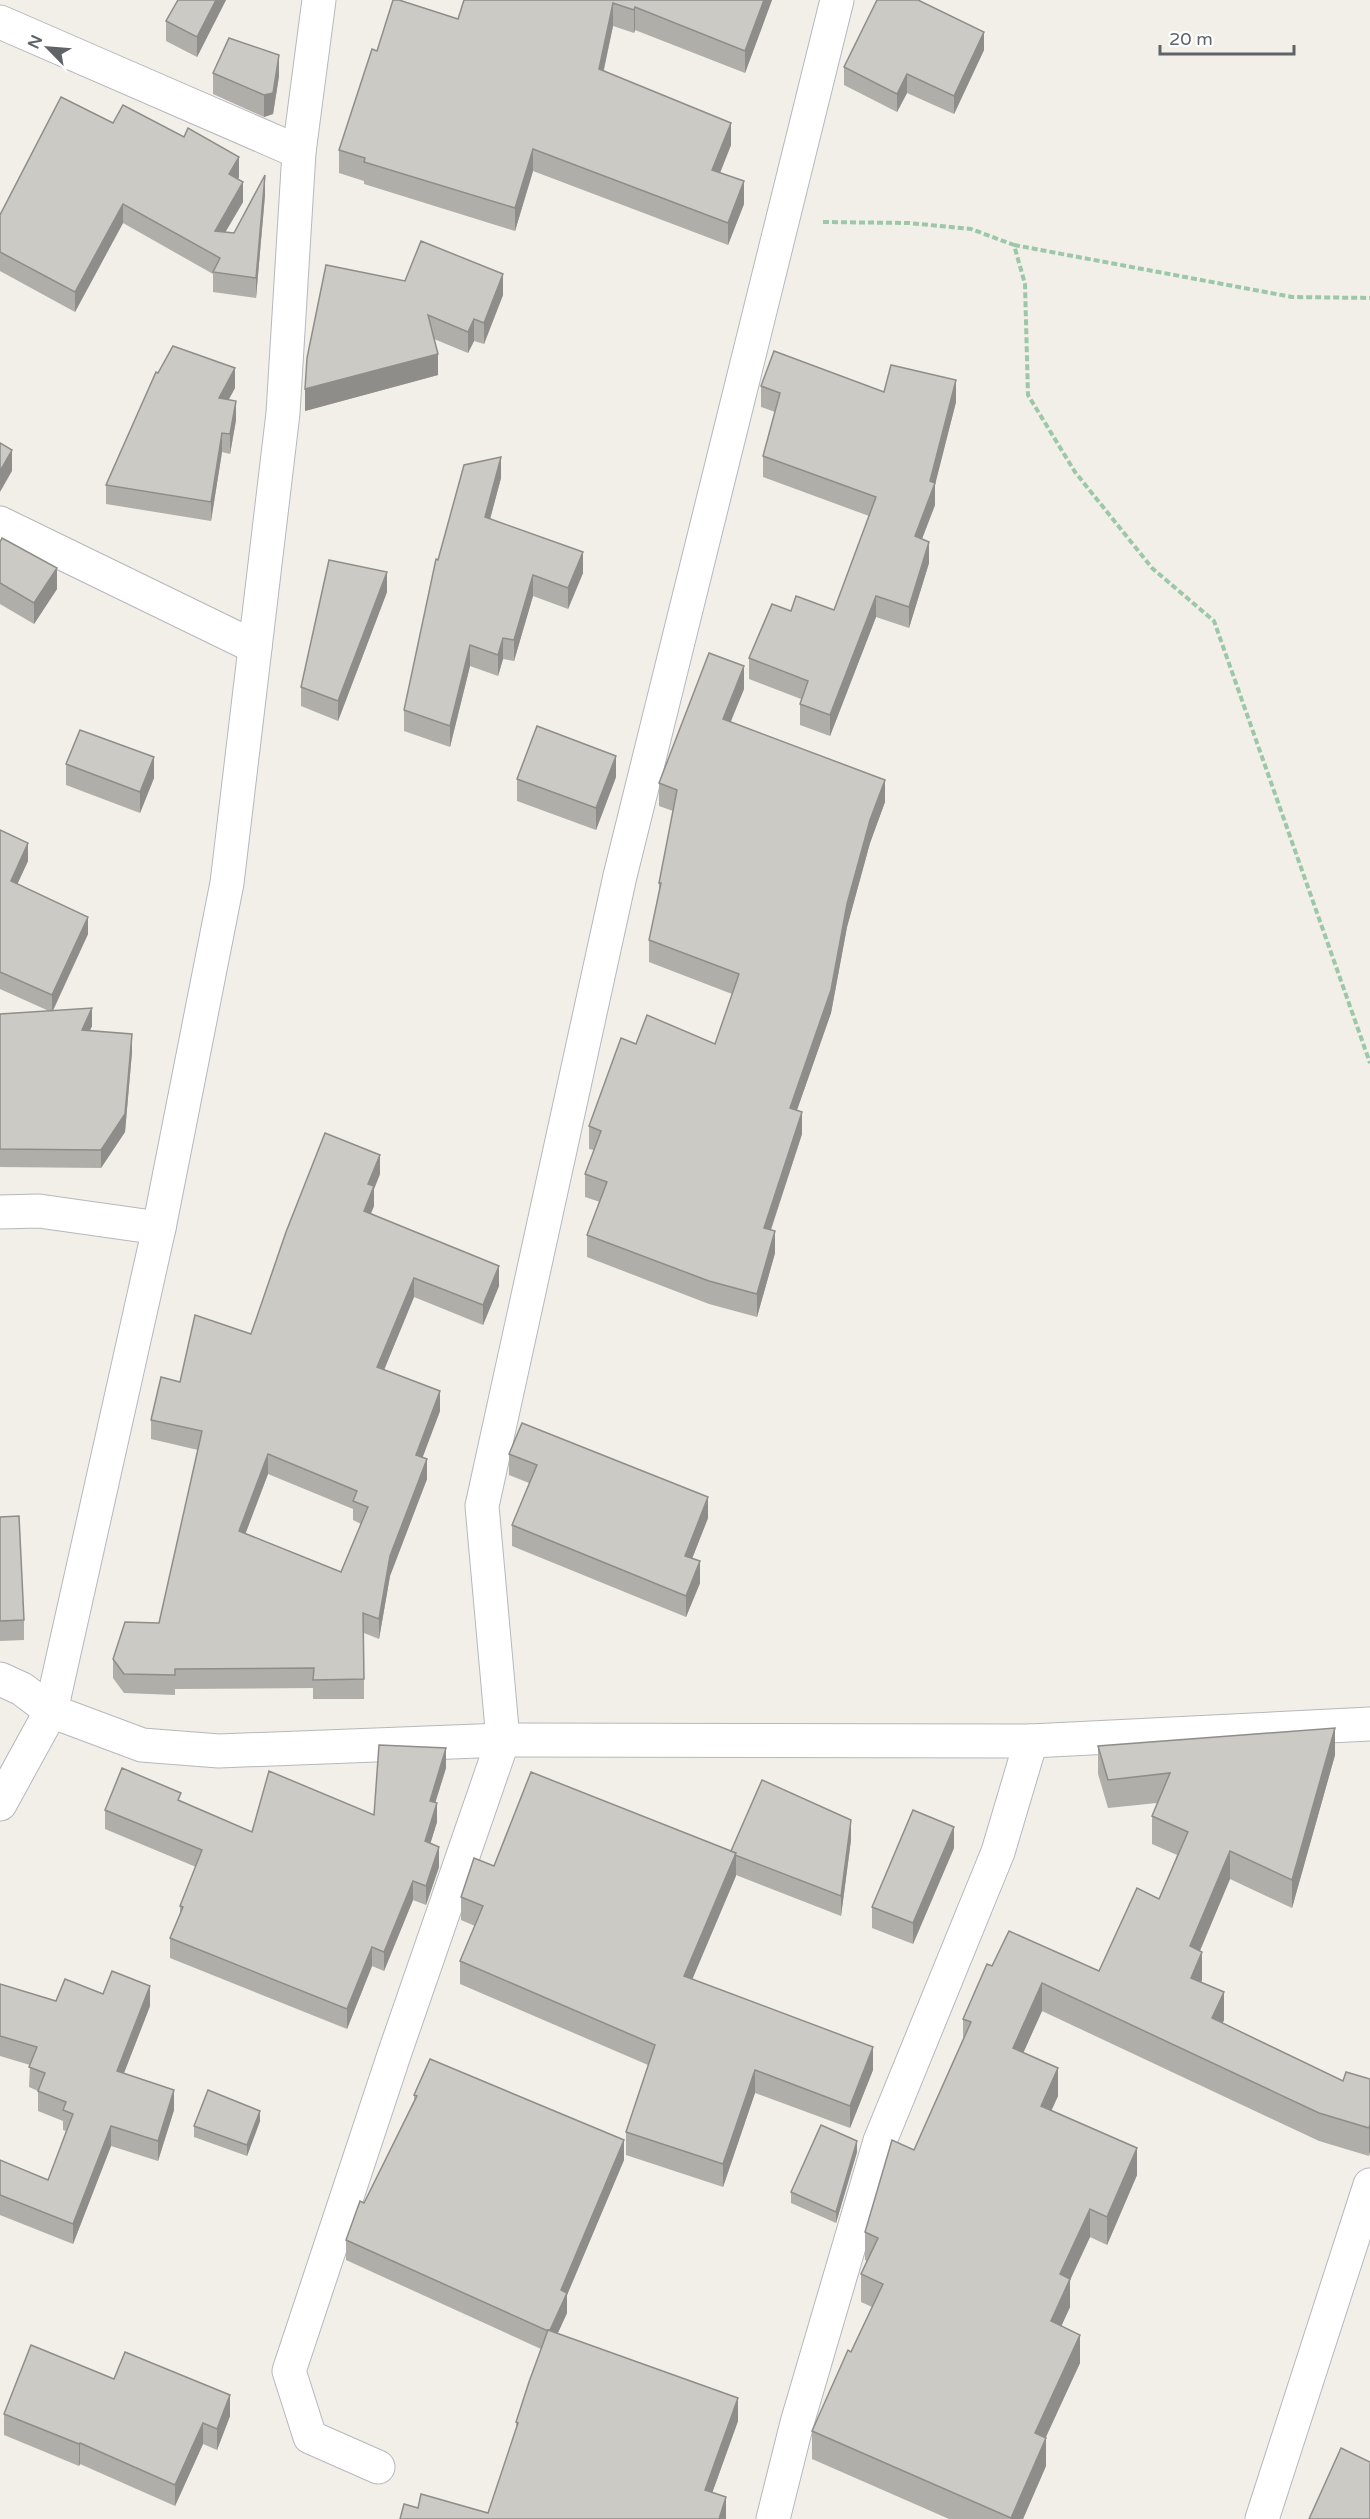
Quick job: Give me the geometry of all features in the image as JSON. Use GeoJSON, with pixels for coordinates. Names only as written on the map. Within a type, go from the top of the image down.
{"type":"FeatureCollection","features":[{"type":"Feature","properties":{"kind":"street"},"geometry":{"type":"LineString","coordinates":[[0,1804],[51,1711],[159,1228],[227,883],[283,413],[299,152],[319,0]]}},
{"type":"Feature","properties":{"kind":"street"},"geometry":{"type":"LineString","coordinates":[[378,2467],[310,2437],[289,2371],[395,2052],[503,1740],[482,1506],[620,876],[837,0]]}},
{"type":"Feature","properties":{"kind":"street"},"geometry":{"type":"LineString","coordinates":[[0,22],[299,152]]}},
{"type":"Feature","properties":{"kind":"street"},"geometry":{"type":"LineString","coordinates":[[0,523],[255,647]]}},
{"type":"Feature","properties":{"kind":"street"},"geometry":{"type":"LineString","coordinates":[[0,1212],[39,1211],[159,1228]]}},
{"type":"Feature","properties":{"kind":"street"},"geometry":{"type":"LineString","coordinates":[[0,1679],[22,1689],[51,1711],[142,1744],[219,1751],[503,1740],[1031,1741],[1370,1724]]}},
{"type":"Feature","properties":{"kind":"street"},"geometry":{"type":"LineString","coordinates":[[773,2519],[797,2423],[880,2141],[998,1851],[1031,1741]]}},
{"type":"Feature","properties":{"kind":"street"},"geometry":{"type":"LineString","coordinates":[[1262,2519],[1370,2185]]}},
{"type":"Feature","properties":{"kind":"path"},"geometry":{"type":"LineString","coordinates":[[783,216],[832,224],[909,223],[971,230],[1014,245],[1292,297],[1370,298]]}},
{"type":"Feature","properties":{"kind":"path"},"geometry":{"type":"LineString","coordinates":[[1014,245],[1025,284],[1028,395],[1075,472],[1152,568],[1214,621],[1370,1063]]}},
{"type":"Feature","properties":{"kind":"building"},"geometry":{"type":"Polygon","coordinates":[[[178,0],[216,0],[197,37],[166,21],[178,0]]]}},
{"type":"Feature","properties":{"kind":"building"},"geometry":{"type":"Polygon","coordinates":[[[393,0],[458,19],[464,0],[764,0],[745,51],[635,7],[634,10],[613,3],[599,69],[731,123],[712,170],[744,181],[728,223],[533,149],[515,208],[364,162],[365,158],[339,150],[372,49],[377,51],[393,0]]]}},
{"type":"Feature","properties":{"kind":"building"},"geometry":{"type":"Polygon","coordinates":[[[877,0],[918,0],[984,32],[954,96],[907,74],[897,94],[844,67],[877,0]]]}},
{"type":"Feature","properties":{"kind":"building"},"geometry":{"type":"Polygon","coordinates":[[[229,38],[279,55],[273,93],[264,95],[213,73],[229,38]]]}},
{"type":"Feature","properties":{"kind":"building"},"geometry":{"type":"Polygon","coordinates":[[[61,97],[113,123],[123,105],[184,137],[188,128],[239,157],[229,174],[243,182],[215,231],[234,233],[265,175],[256,278],[213,272],[220,258],[123,204],[75,292],[0,252],[0,215],[61,97]]]}},
{"type":"Feature","properties":{"kind":"building"},"geometry":{"type":"Polygon","coordinates":[[[421,241],[503,274],[484,323],[474,319],[468,332],[428,315],[438,354],[305,389],[307,358],[326,265],[405,281],[421,241]]]}},
{"type":"Feature","properties":{"kind":"building"},"geometry":{"type":"Polygon","coordinates":[[[173,346],[235,368],[219,398],[236,401],[230,434],[222,433],[211,502],[106,485],[156,372],[158,373],[173,346]]]}},
{"type":"Feature","properties":{"kind":"building"},"geometry":{"type":"Polygon","coordinates":[[[774,351],[884,392],[891,365],[956,380],[930,481],[935,483],[915,536],[929,542],[909,607],[876,596],[830,715],[800,704],[808,681],[749,658],[772,604],[791,611],[796,596],[834,610],[876,497],[763,456],[780,393],[761,386],[774,351]]]}},
{"type":"Feature","properties":{"kind":"building"},"geometry":{"type":"Polygon","coordinates":[[[0,443],[12,450],[0,471],[0,443]]]}},
{"type":"Feature","properties":{"kind":"building"},"geometry":{"type":"Polygon","coordinates":[[[501,457],[485,517],[583,552],[568,588],[533,575],[514,640],[503,638],[498,655],[470,645],[450,726],[404,710],[436,559],[438,560],[464,465],[501,457]]]}},
{"type":"Feature","properties":{"kind":"building"},"geometry":{"type":"Polygon","coordinates":[[[2,538],[57,568],[34,603],[0,583],[0,542],[2,538]]]}},
{"type":"Feature","properties":{"kind":"building"},"geometry":{"type":"Polygon","coordinates":[[[329,560],[387,572],[338,701],[301,687],[329,560]]]}},
{"type":"Feature","properties":{"kind":"building"},"geometry":{"type":"Polygon","coordinates":[[[709,653],[744,666],[723,719],[885,780],[870,820],[847,904],[831,990],[790,1108],[802,1112],[764,1228],[775,1231],[757,1294],[709,1281],[587,1235],[607,1182],[585,1174],[601,1131],[589,1126],[621,1038],[636,1044],[647,1015],[715,1044],[739,974],[649,940],[677,790],[659,783],[709,653]]]}},
{"type":"Feature","properties":{"kind":"building"},"geometry":{"type":"Polygon","coordinates":[[[537,726],[616,756],[596,808],[517,779],[537,726]]]}},
{"type":"Feature","properties":{"kind":"building"},"geometry":{"type":"Polygon","coordinates":[[[80,730],[154,757],[140,792],[66,764],[80,730]]]}},
{"type":"Feature","properties":{"kind":"building"},"geometry":{"type":"Polygon","coordinates":[[[0,830],[28,843],[11,881],[88,917],[52,995],[0,972],[0,830]]]}},
{"type":"Feature","properties":{"kind":"building"},"geometry":{"type":"Polygon","coordinates":[[[92,1008],[82,1030],[132,1034],[125,1114],[101,1150],[0,1149],[0,1014],[92,1008]]]}},
{"type":"Feature","properties":{"kind":"building"},"geometry":{"type":"Polygon","coordinates":[[[325,1133],[380,1155],[368,1184],[374,1186],[364,1211],[499,1266],[483,1305],[414,1278],[377,1367],[440,1391],[416,1455],[427,1459],[390,1556],[379,1619],[363,1613],[364,1679],[313,1680],[314,1668],[175,1669],[175,1675],[124,1674],[113,1659],[125,1622],[159,1623],[202,1431],[151,1420],[161,1377],[180,1382],[195,1315],[251,1334],[286,1232],[325,1133]],[[268,1454],[239,1531],[341,1572],[368,1507],[353,1501],[357,1491],[268,1454]]]}},
{"type":"Feature","properties":{"kind":"building"},"geometry":{"type":"Polygon","coordinates":[[[522,1423],[708,1497],[685,1556],[700,1561],[686,1596],[512,1525],[537,1465],[509,1454],[522,1423]]]}},
{"type":"Feature","properties":{"kind":"building"},"geometry":{"type":"Polygon","coordinates":[[[19,1516],[24,1620],[0,1621],[0,1517],[19,1516]]]}},
{"type":"Feature","properties":{"kind":"building"},"geometry":{"type":"Polygon","coordinates":[[[1335,1728],[1292,1880],[1230,1851],[1190,1946],[1202,1952],[1191,1978],[1224,1992],[1212,2018],[1343,2081],[1346,2072],[1370,2079],[1369,2128],[1319,2113],[1042,1983],[1013,2048],[1058,2068],[1041,2106],[1137,2148],[1107,2217],[1090,2209],[1060,2274],[1070,2279],[1051,2321],[1080,2335],[1035,2433],[1046,2438],[1011,2518],[812,2431],[848,2350],[851,2352],[883,2284],[861,2274],[878,2238],[865,2232],[892,2140],[914,2150],[971,2022],[963,2019],[987,1964],[992,1966],[1009,1931],[1099,1971],[1137,1888],[1159,1899],[1188,1832],[1152,1816],[1170,1773],[1108,1780],[1098,1746],[1335,1728]]]}},
{"type":"Feature","properties":{"kind":"building"},"geometry":{"type":"Polygon","coordinates":[[[379,1745],[446,1748],[430,1801],[437,1803],[425,1841],[439,1847],[426,1886],[413,1881],[384,1952],[372,1947],[347,2009],[170,1938],[202,1850],[105,1810],[122,1768],[181,1793],[178,1800],[252,1832],[269,1771],[374,1815],[379,1745]]]}},
{"type":"Feature","properties":{"kind":"building"},"geometry":{"type":"Polygon","coordinates":[[[531,1772],[736,1853],[684,1976],[873,2047],[850,2106],[755,2070],[723,2164],[626,2132],[655,2045],[460,1961],[483,1906],[461,1897],[474,1858],[494,1866],[531,1772]]]}},
{"type":"Feature","properties":{"kind":"building"},"geometry":{"type":"Polygon","coordinates":[[[762,1780],[851,1820],[841,1896],[735,1855],[736,1853],[731,1851],[762,1780]]]}},
{"type":"Feature","properties":{"kind":"building"},"geometry":{"type":"Polygon","coordinates":[[[913,1810],[954,1827],[913,1923],[872,1907],[913,1810]]]}},
{"type":"Feature","properties":{"kind":"building"},"geometry":{"type":"Polygon","coordinates":[[[112,1971],[150,1986],[117,2071],[174,2090],[158,2141],[111,2126],[73,2224],[0,2195],[0,2160],[48,2180],[73,2114],[63,2110],[66,2102],[38,2091],[45,2073],[29,2067],[37,2047],[0,2036],[0,1984],[56,2001],[65,1979],[103,1994],[112,1971]]]}},
{"type":"Feature","properties":{"kind":"building"},"geometry":{"type":"Polygon","coordinates":[[[430,2059],[624,2140],[561,2290],[567,2293],[548,2331],[346,2240],[360,2201],[364,2203],[417,2096],[414,2095],[430,2059]]]}},
{"type":"Feature","properties":{"kind":"building"},"geometry":{"type":"Polygon","coordinates":[[[208,2090],[260,2111],[247,2145],[194,2126],[208,2090]]]}},
{"type":"Feature","properties":{"kind":"building"},"geometry":{"type":"Polygon","coordinates":[[[821,2125],[857,2141],[836,2212],[791,2192],[821,2125]]]}},
{"type":"Feature","properties":{"kind":"building"},"geometry":{"type":"Polygon","coordinates":[[[548,2330],[738,2398],[705,2490],[726,2497],[719,2519],[400,2519],[404,2504],[418,2508],[421,2494],[488,2513],[529,2382],[548,2330]]]}},
{"type":"Feature","properties":{"kind":"building"},"geometry":{"type":"Polygon","coordinates":[[[31,2345],[114,2379],[125,2352],[230,2395],[217,2429],[203,2423],[175,2485],[80,2443],[4,2414],[31,2345]]]}},
{"type":"Feature","properties":{"kind":"building"},"geometry":{"type":"Polygon","coordinates":[[[1341,2448],[1370,2462],[1370,2519],[1309,2519],[1341,2448]]]}}]}
